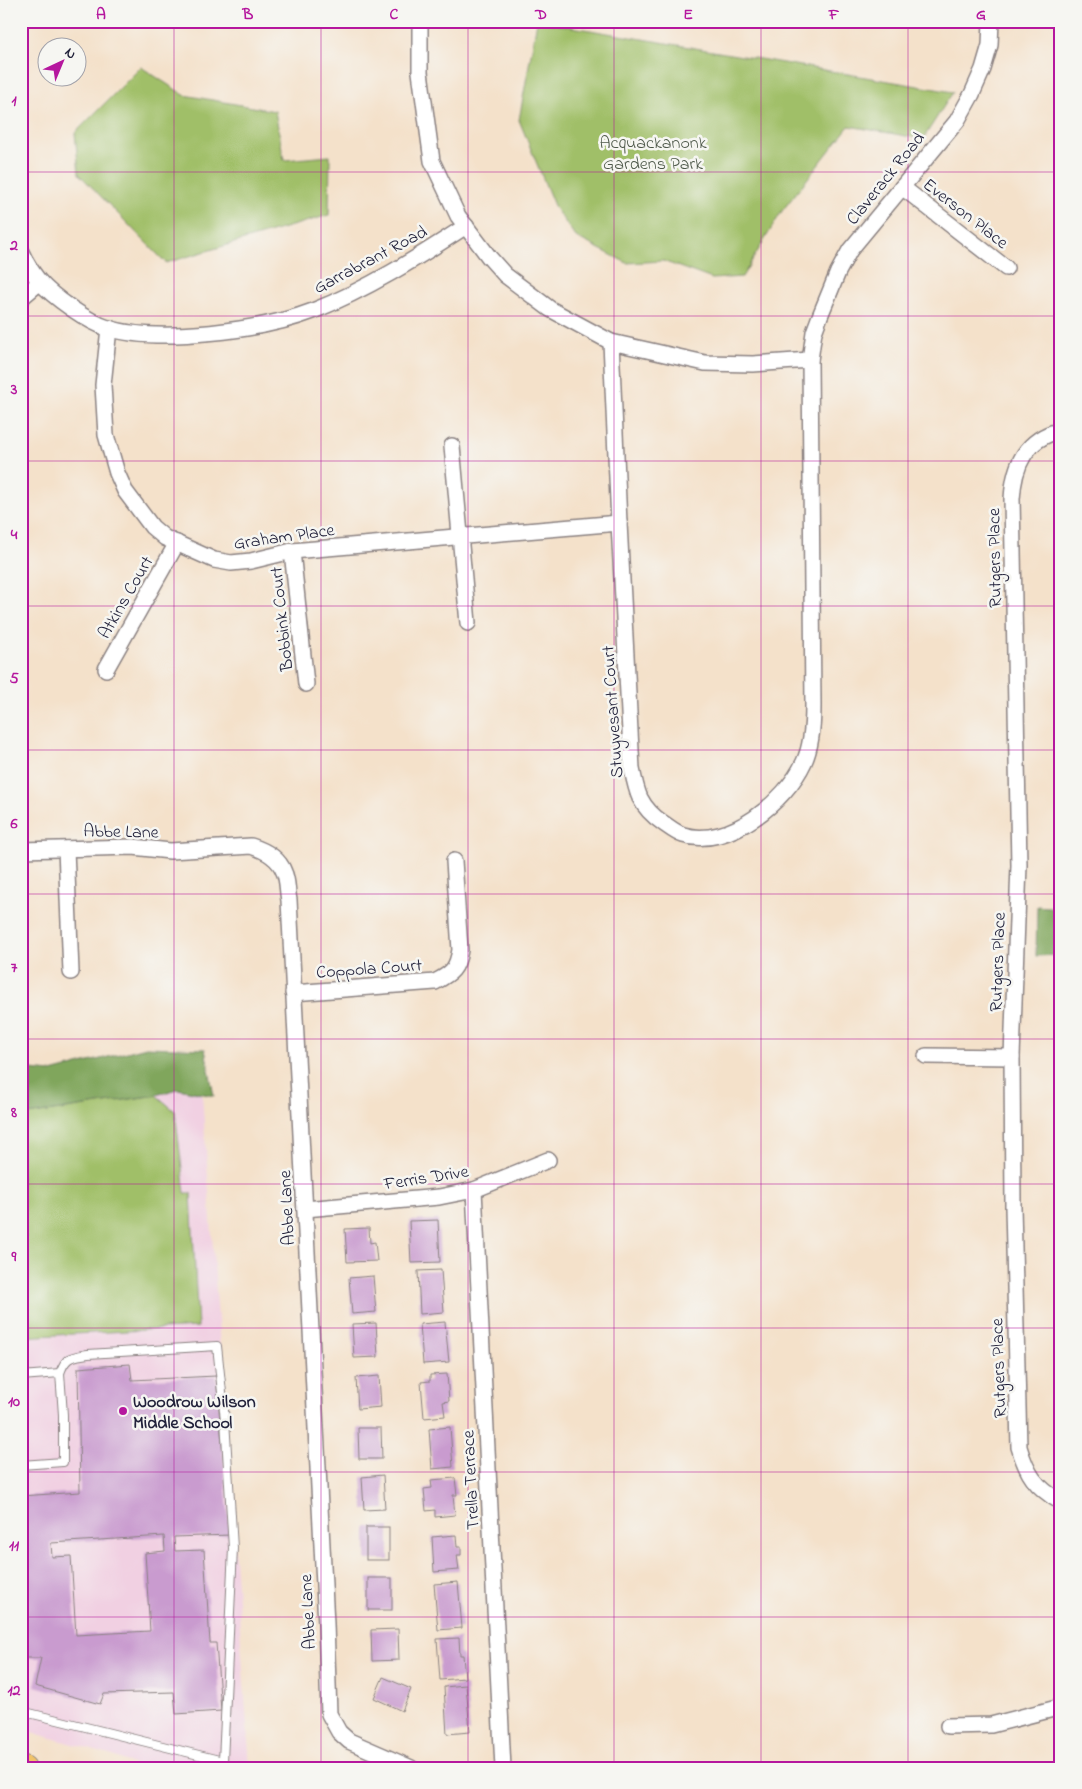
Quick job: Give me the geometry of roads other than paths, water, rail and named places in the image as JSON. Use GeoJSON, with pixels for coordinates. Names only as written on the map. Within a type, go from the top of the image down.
{"type":"FeatureCollection","features":[{"type":"Feature","properties":{"kind":"street"},"geometry":{"type":"LineString","coordinates":[[420,21],[420,72],[432,162],[458,216],[500,269],[528,294],[550,309],[611,342],[705,363],[753,364],[810,360]]}},
{"type":"Feature","properties":{"kind":"street","name":"Claverack Road"},"geometry":{"type":"LineString","coordinates":[[810,360],[814,332],[838,272],[850,250],[957,121],[972,94],[984,69],[990,45],[991,21]]}},
{"type":"Feature","properties":{"kind":"street","name":"Everson Place"},"geometry":{"type":"LineString","coordinates":[[902,186],[1006,268]]}},
{"type":"Feature","properties":{"kind":"street","name":"Garrabrant Road"},"geometry":{"type":"LineString","coordinates":[[21,252],[26,263],[40,282],[91,322],[108,328],[138,334],[180,334],[265,324],[311,311],[369,285],[466,226]]}},
{"type":"Feature","properties":{"kind":"street"},"geometry":{"type":"LineString","coordinates":[[21,298],[40,282]]}},
{"type":"Feature","properties":{"kind":"street","name":"Graham Place"},"geometry":{"type":"LineString","coordinates":[[108,328],[103,394],[106,436],[112,459],[125,491],[152,527],[165,538],[214,560],[231,563],[251,561],[292,551],[619,523]]}},
{"type":"Feature","properties":{"kind":"street","name":"Stuyvesant Court"},"geometry":{"type":"LineString","coordinates":[[611,342],[632,769],[641,800],[658,819],[683,835],[700,837],[734,830],[752,821],[772,805],[786,790],[805,760],[810,742],[813,706],[810,360]]}},
{"type":"Feature","properties":{"kind":"street","name":"Rutgers Place"},"geometry":{"type":"LineString","coordinates":[[1061,430],[1050,433],[1037,441],[1026,452],[1018,464],[1013,481],[1012,499],[1018,865],[1012,1057],[1013,1208],[1019,1447],[1025,1466],[1035,1483],[1047,1494],[1061,1502]]}},
{"type":"Feature","properties":{"kind":"street"},"geometry":{"type":"LineString","coordinates":[[452,446],[468,623]]}},
{"type":"Feature","properties":{"kind":"street","name":"Atkins Court"},"geometry":{"type":"LineString","coordinates":[[106,669],[177,543]]}},
{"type":"Feature","properties":{"kind":"street","name":"Bobbink Court"},"geometry":{"type":"LineString","coordinates":[[292,551],[306,684]]}},
{"type":"Feature","properties":{"kind":"street","name":"Abbe Lane"},"geometry":{"type":"LineString","coordinates":[[21,850],[133,847],[170,851],[251,846],[261,849],[274,858],[284,872],[289,900],[329,1714],[339,1732],[349,1741],[411,1768]]}},
{"type":"Feature","properties":{"kind":"street"},"geometry":{"type":"LineString","coordinates":[[66,848],[70,972]]}},
{"type":"Feature","properties":{"kind":"street","name":"Coppola Court"},"geometry":{"type":"LineString","coordinates":[[293,993],[435,982],[450,974],[458,963],[460,950],[454,861]]}},
{"type":"Feature","properties":{"kind":"street"},"geometry":{"type":"LineString","coordinates":[[926,1056],[1012,1057]]}},
{"type":"Feature","properties":{"kind":"street","name":"Ferris Drive"},"geometry":{"type":"LineString","coordinates":[[304,1209],[439,1197],[474,1190],[548,1160]]}},
{"type":"Feature","properties":{"kind":"street","name":"Trella Terrace"},"geometry":{"type":"LineString","coordinates":[[474,1190],[503,1768]]}},
{"type":"Feature","properties":{"kind":"street"},"geometry":{"type":"LineString","coordinates":[[948,1726],[991,1725],[1061,1707]]}},
{"type":"Feature","properties":{"kind":"lane"},"geometry":{"type":"LineString","coordinates":[[21,1465],[64,1462],[60,1373],[64,1362],[71,1357],[88,1354],[217,1346],[225,1420],[233,1548],[224,1762],[21,1711]]}},
{"type":"Feature","properties":{"kind":"lane"},"geometry":{"type":"LineString","coordinates":[[21,1376],[60,1373]]}},
{"type":"Feature","properties":{"kind":"place","name":"Woodrow Wilson Middle School"},"geometry":{"type":"Point","coordinates":[123,1411]}},
{"type":"Feature","properties":{"kind":"park label","name":"Acquackanonk Gardens Park"},"geometry":{"type":"Point","coordinates":[653,152]}}]}
